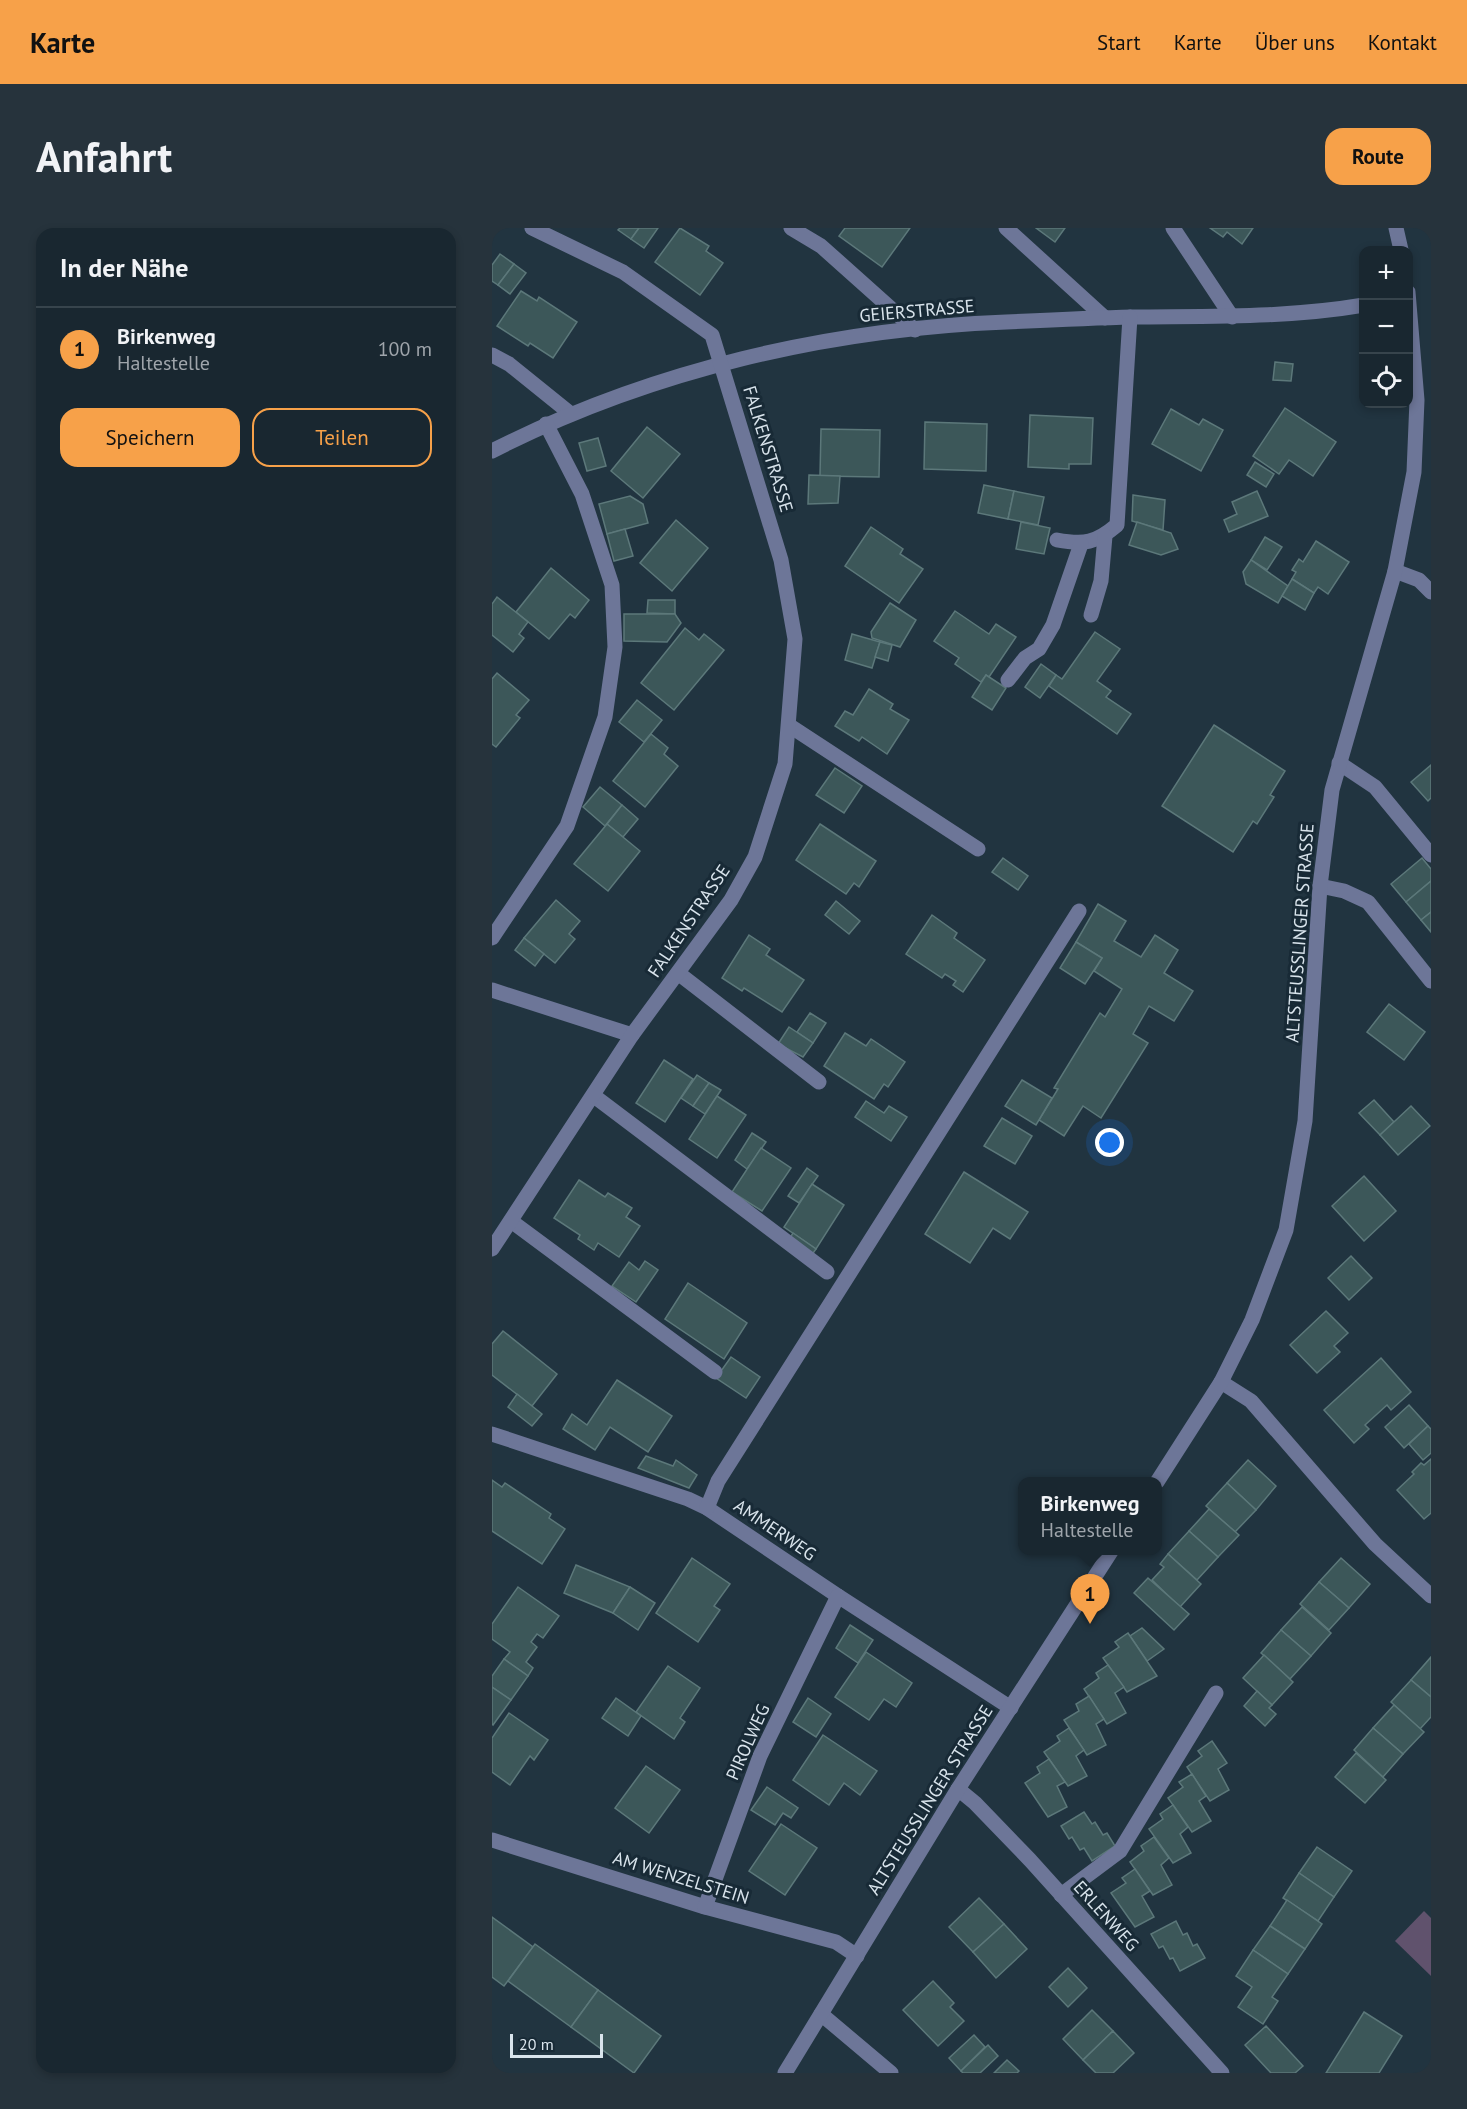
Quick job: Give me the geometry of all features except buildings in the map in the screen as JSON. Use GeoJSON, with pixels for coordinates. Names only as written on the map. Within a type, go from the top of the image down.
{"type":"FeatureCollection","features":[{"type":"Feature","properties":{"kind":"street","name":"FALKENSTRASSE"},"geometry":{"type":"LineString","coordinates":[[492,1249],[632,1035],[731,900],[755,857],[785,764],[790,726],[795,639],[781,560],[723,363],[712,335],[623,272],[532,228]]}},
{"type":"Feature","properties":{"kind":"street"},"geometry":{"type":"LineString","coordinates":[[791,228],[821,246],[915,330]]}},
{"type":"Feature","properties":{"kind":"street"},"geometry":{"type":"LineString","coordinates":[[1006,228],[1105,318]]}},
{"type":"Feature","properties":{"kind":"street"},"geometry":{"type":"LineString","coordinates":[[1173,228],[1232,317]]}},
{"type":"Feature","properties":{"kind":"street"},"geometry":{"type":"LineString","coordinates":[[1396,228],[1400,246]]}},
{"type":"Feature","properties":{"kind":"street","name":"ALTSTEUSSLINGER STRASSE"},"geometry":{"type":"LineString","coordinates":[[1159,1477],[1221,1382],[1252,1320],[1286,1230],[1305,1121],[1320,886],[1332,790],[1395,571],[1414,472],[1417,400],[1409,300]]}},
{"type":"Feature","properties":{"kind":"street","name":"GEIERSTRASSE"},"geometry":{"type":"LineString","coordinates":[[492,451],[546,424],[632,390],[723,363],[858,335],[1002,322],[1130,317],[1232,317],[1359,305]]}},
{"type":"Feature","properties":{"kind":"street"},"geometry":{"type":"LineString","coordinates":[[1058,540],[1081,544],[1105,536],[1117,525],[1130,317]]}},
{"type":"Feature","properties":{"kind":"street"},"geometry":{"type":"LineString","coordinates":[[492,355],[509,364],[571,414]]}},
{"type":"Feature","properties":{"kind":"street"},"geometry":{"type":"LineString","coordinates":[[492,938],[567,826],[605,717],[615,647],[612,585],[582,494],[546,424]]}},
{"type":"Feature","properties":{"kind":"street"},"geometry":{"type":"LineString","coordinates":[[1091,615],[1101,581],[1105,536]]}},
{"type":"Feature","properties":{"kind":"street"},"geometry":{"type":"LineString","coordinates":[[1008,680],[1025,658],[1039,650],[1053,625],[1081,544]]}},
{"type":"Feature","properties":{"kind":"street"},"geometry":{"type":"LineString","coordinates":[[1395,571],[1419,580],[1431,592]]}},
{"type":"Feature","properties":{"kind":"street"},"geometry":{"type":"LineString","coordinates":[[790,726],[978,849]]}},
{"type":"Feature","properties":{"kind":"street"},"geometry":{"type":"LineString","coordinates":[[1339,763],[1375,787],[1431,855]]}},
{"type":"Feature","properties":{"kind":"street"},"geometry":{"type":"LineString","coordinates":[[1320,886],[1344,891],[1368,902],[1431,981]]}},
{"type":"Feature","properties":{"kind":"street"},"geometry":{"type":"LineString","coordinates":[[707,1508],[724,1471],[1079,911]]}},
{"type":"Feature","properties":{"kind":"street"},"geometry":{"type":"LineString","coordinates":[[678,973],[819,1082]]}},
{"type":"Feature","properties":{"kind":"street"},"geometry":{"type":"LineString","coordinates":[[492,990],[632,1035]]}},
{"type":"Feature","properties":{"kind":"street"},"geometry":{"type":"LineString","coordinates":[[594,1096],[827,1272]]}},
{"type":"Feature","properties":{"kind":"street"},"geometry":{"type":"LineString","coordinates":[[511,1221],[715,1372]]}},
{"type":"Feature","properties":{"kind":"street"},"geometry":{"type":"LineString","coordinates":[[1221,1382],[1251,1401],[1375,1544],[1431,1596]]}},
{"type":"Feature","properties":{"kind":"street","name":"AMMERWEG"},"geometry":{"type":"LineString","coordinates":[[492,1434],[688,1499],[707,1508],[1011,1708]]}},
{"type":"Feature","properties":{"kind":"street","name":"ALTSTEUSSLINGER STRASSE"},"geometry":{"type":"LineString","coordinates":[[785,2073],[958,1789],[1109,1555]]}},
{"type":"Feature","properties":{"kind":"street","name":"PIROLWEG"},"geometry":{"type":"LineString","coordinates":[[705,1907],[760,1756],[838,1596]]}},
{"type":"Feature","properties":{"kind":"street"},"geometry":{"type":"LineString","coordinates":[[1061,1895],[1120,1851],[1216,1693]]}},
{"type":"Feature","properties":{"kind":"street","name":"ERLENWEG"},"geometry":{"type":"LineString","coordinates":[[958,1789],[991,1819],[1222,2073]]}},
{"type":"Feature","properties":{"kind":"street","name":"AM WENZELSTEIN"},"geometry":{"type":"LineString","coordinates":[[492,1840],[705,1907],[836,1942],[857,1956]]}},
{"type":"Feature","properties":{"kind":"street"},"geometry":{"type":"LineString","coordinates":[[821,2014],[891,2073]]}},
{"type":"Feature","properties":{"kind":"shaded area"},"geometry":{"type":"Polygon","coordinates":[[[1424,1911],[1431,1918],[1431,1976],[1395,1941],[1424,1911]]]}},
{"type":"Feature","properties":{"kind":"place","name":"Birkenweg"},"geometry":{"type":"Point","coordinates":[1090,1624]}}]}
